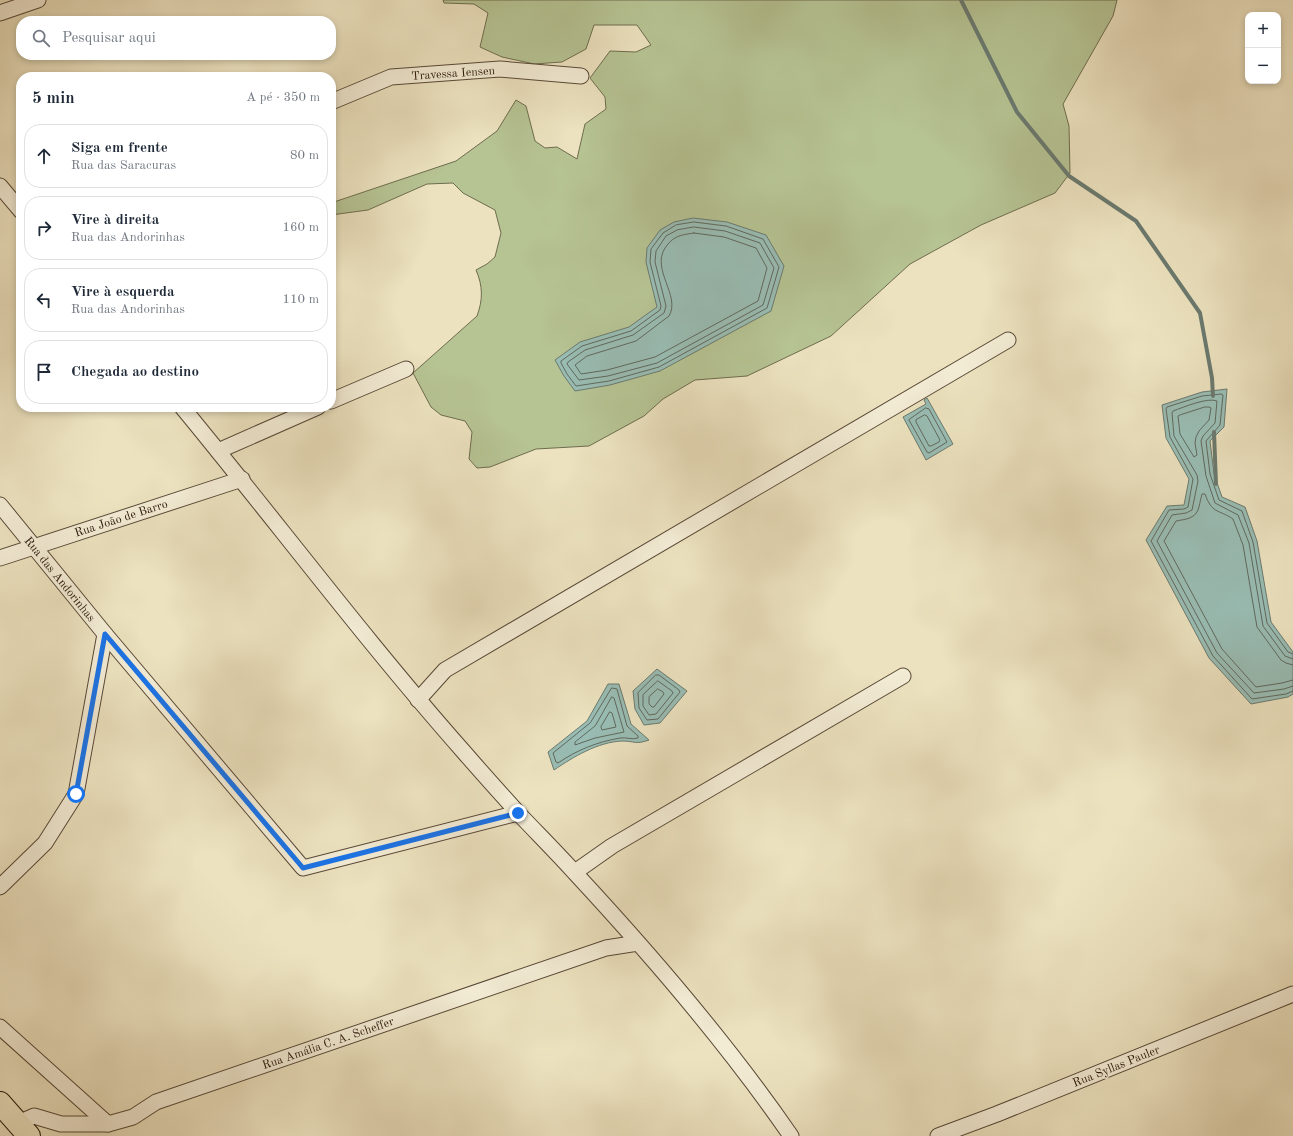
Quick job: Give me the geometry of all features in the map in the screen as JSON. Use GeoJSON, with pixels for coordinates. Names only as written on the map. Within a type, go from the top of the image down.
{"type":"FeatureCollection","features":[{"type":"Feature","properties":{"kind":"highway"},"geometry":{"type":"LineString","coordinates":[[0,1103],[24,1130]]}},
{"type":"Feature","properties":{"kind":"street"},"geometry":{"type":"LineString","coordinates":[[0,13],[38,0]]}},
{"type":"Feature","properties":{"kind":"street","name":"Travessa Iensen"},"geometry":{"type":"LineString","coordinates":[[336,100],[391,77],[500,69],[581,76]]}},
{"type":"Feature","properties":{"kind":"street"},"geometry":{"type":"LineString","coordinates":[[0,186],[16,205]]}},
{"type":"Feature","properties":{"kind":"street"},"geometry":{"type":"LineString","coordinates":[[418,700],[445,670],[1008,340]]}},
{"type":"Feature","properties":{"kind":"street"},"geometry":{"type":"LineString","coordinates":[[336,399],[406,368]]}},
{"type":"Feature","properties":{"kind":"street"},"geometry":{"type":"LineString","coordinates":[[186,412],[242,479],[279,529],[418,700],[518,813],[575,872],[696,1010],[762,1095],[791,1136]]}},
{"type":"Feature","properties":{"kind":"street"},"geometry":{"type":"LineString","coordinates":[[218,451],[307,412]]}},
{"type":"Feature","properties":{"kind":"street","name":"Rua João de Barro"},"geometry":{"type":"LineString","coordinates":[[0,558],[242,479]]}},
{"type":"Feature","properties":{"kind":"street","name":"Rua das Andorinhas"},"geometry":{"type":"LineString","coordinates":[[0,505],[105,634],[303,868],[518,813]]}},
{"type":"Feature","properties":{"kind":"street"},"geometry":{"type":"LineString","coordinates":[[0,887],[45,843],[76,794],[105,634]]}},
{"type":"Feature","properties":{"kind":"street"},"geometry":{"type":"LineString","coordinates":[[575,872],[612,846],[903,676]]}},
{"type":"Feature","properties":{"kind":"street","name":"Rua Amália C. A. Scheffer"},"geometry":{"type":"LineString","coordinates":[[24,1130],[34,1116],[60,1124],[108,1124],[133,1117],[156,1102],[606,948],[638,943]]}},
{"type":"Feature","properties":{"kind":"street","name":"Rua Syllas Pauler"},"geometry":{"type":"LineString","coordinates":[[938,1136],[997,1114],[1293,994]]}},
{"type":"Feature","properties":{"kind":"street"},"geometry":{"type":"LineString","coordinates":[[0,1027],[108,1124]]}},
{"type":"Feature","properties":{"kind":"street"},"geometry":{"type":"LineString","coordinates":[[60,1124],[83,1136]]}},
{"type":"Feature","properties":{"kind":"green space"},"geometry":{"type":"Polygon","coordinates":[[[443,0],[1117,0],[1113,16],[1063,104],[1069,126],[1070,173],[1055,193],[981,225],[910,264],[831,336],[747,376],[695,380],[663,399],[644,416],[589,446],[536,449],[490,467],[477,468],[469,459],[472,432],[465,421],[441,415],[431,407],[413,373],[477,316],[480,304],[481,287],[476,270],[487,264],[495,257],[501,233],[495,210],[463,193],[453,183],[427,184],[368,210],[336,214],[336,201],[456,161],[497,131],[516,100],[526,106],[535,141],[545,148],[557,147],[577,159],[585,124],[606,109],[605,97],[590,78],[610,51],[636,52],[651,45],[637,25],[594,25],[586,49],[562,62],[534,64],[502,57],[480,47],[488,13],[474,4],[444,3],[443,0]]]}},
{"type":"Feature","properties":{"kind":"water"},"geometry":{"type":"Polygon","coordinates":[[[693,218],[727,222],[766,235],[784,266],[771,311],[660,371],[610,385],[575,391],[555,360],[580,342],[629,327],[657,307],[646,262],[647,248],[660,230],[674,222],[693,218]]]}},
{"type":"Feature","properties":{"kind":"water"},"geometry":{"type":"Polygon","coordinates":[[[1227,389],[1224,427],[1210,441],[1214,474],[1222,497],[1245,507],[1257,541],[1271,622],[1293,652],[1293,694],[1288,697],[1251,704],[1209,658],[1146,540],[1167,506],[1184,505],[1189,479],[1166,438],[1162,405],[1202,392],[1227,389]]]}},
{"type":"Feature","properties":{"kind":"water"},"geometry":{"type":"Polygon","coordinates":[[[927,398],[953,444],[926,460],[903,417],[926,404],[924,400],[927,398]]]}},
{"type":"Feature","properties":{"kind":"water"},"geometry":{"type":"Polygon","coordinates":[[[657,669],[687,691],[660,723],[644,725],[635,709],[633,691],[657,669]]]}},
{"type":"Feature","properties":{"kind":"water"},"geometry":{"type":"Polygon","coordinates":[[[608,684],[619,684],[631,724],[649,740],[641,742],[622,741],[604,744],[578,755],[554,770],[548,752],[587,721],[608,684]]]}},
{"type":"Feature","properties":{"kind":"waterway"},"geometry":{"type":"LineString","coordinates":[[961,0],[1017,112],[1069,176],[1136,221],[1200,313],[1212,378],[1213,396]]}},
{"type":"Feature","properties":{"kind":"waterway"},"geometry":{"type":"LineString","coordinates":[[1214,432],[1216,484]]}},
{"type":"Feature","properties":{"kind":"route"},"geometry":{"type":"LineString","coordinates":[[76,794],[105,634],[303,868],[518,813]]}}]}
